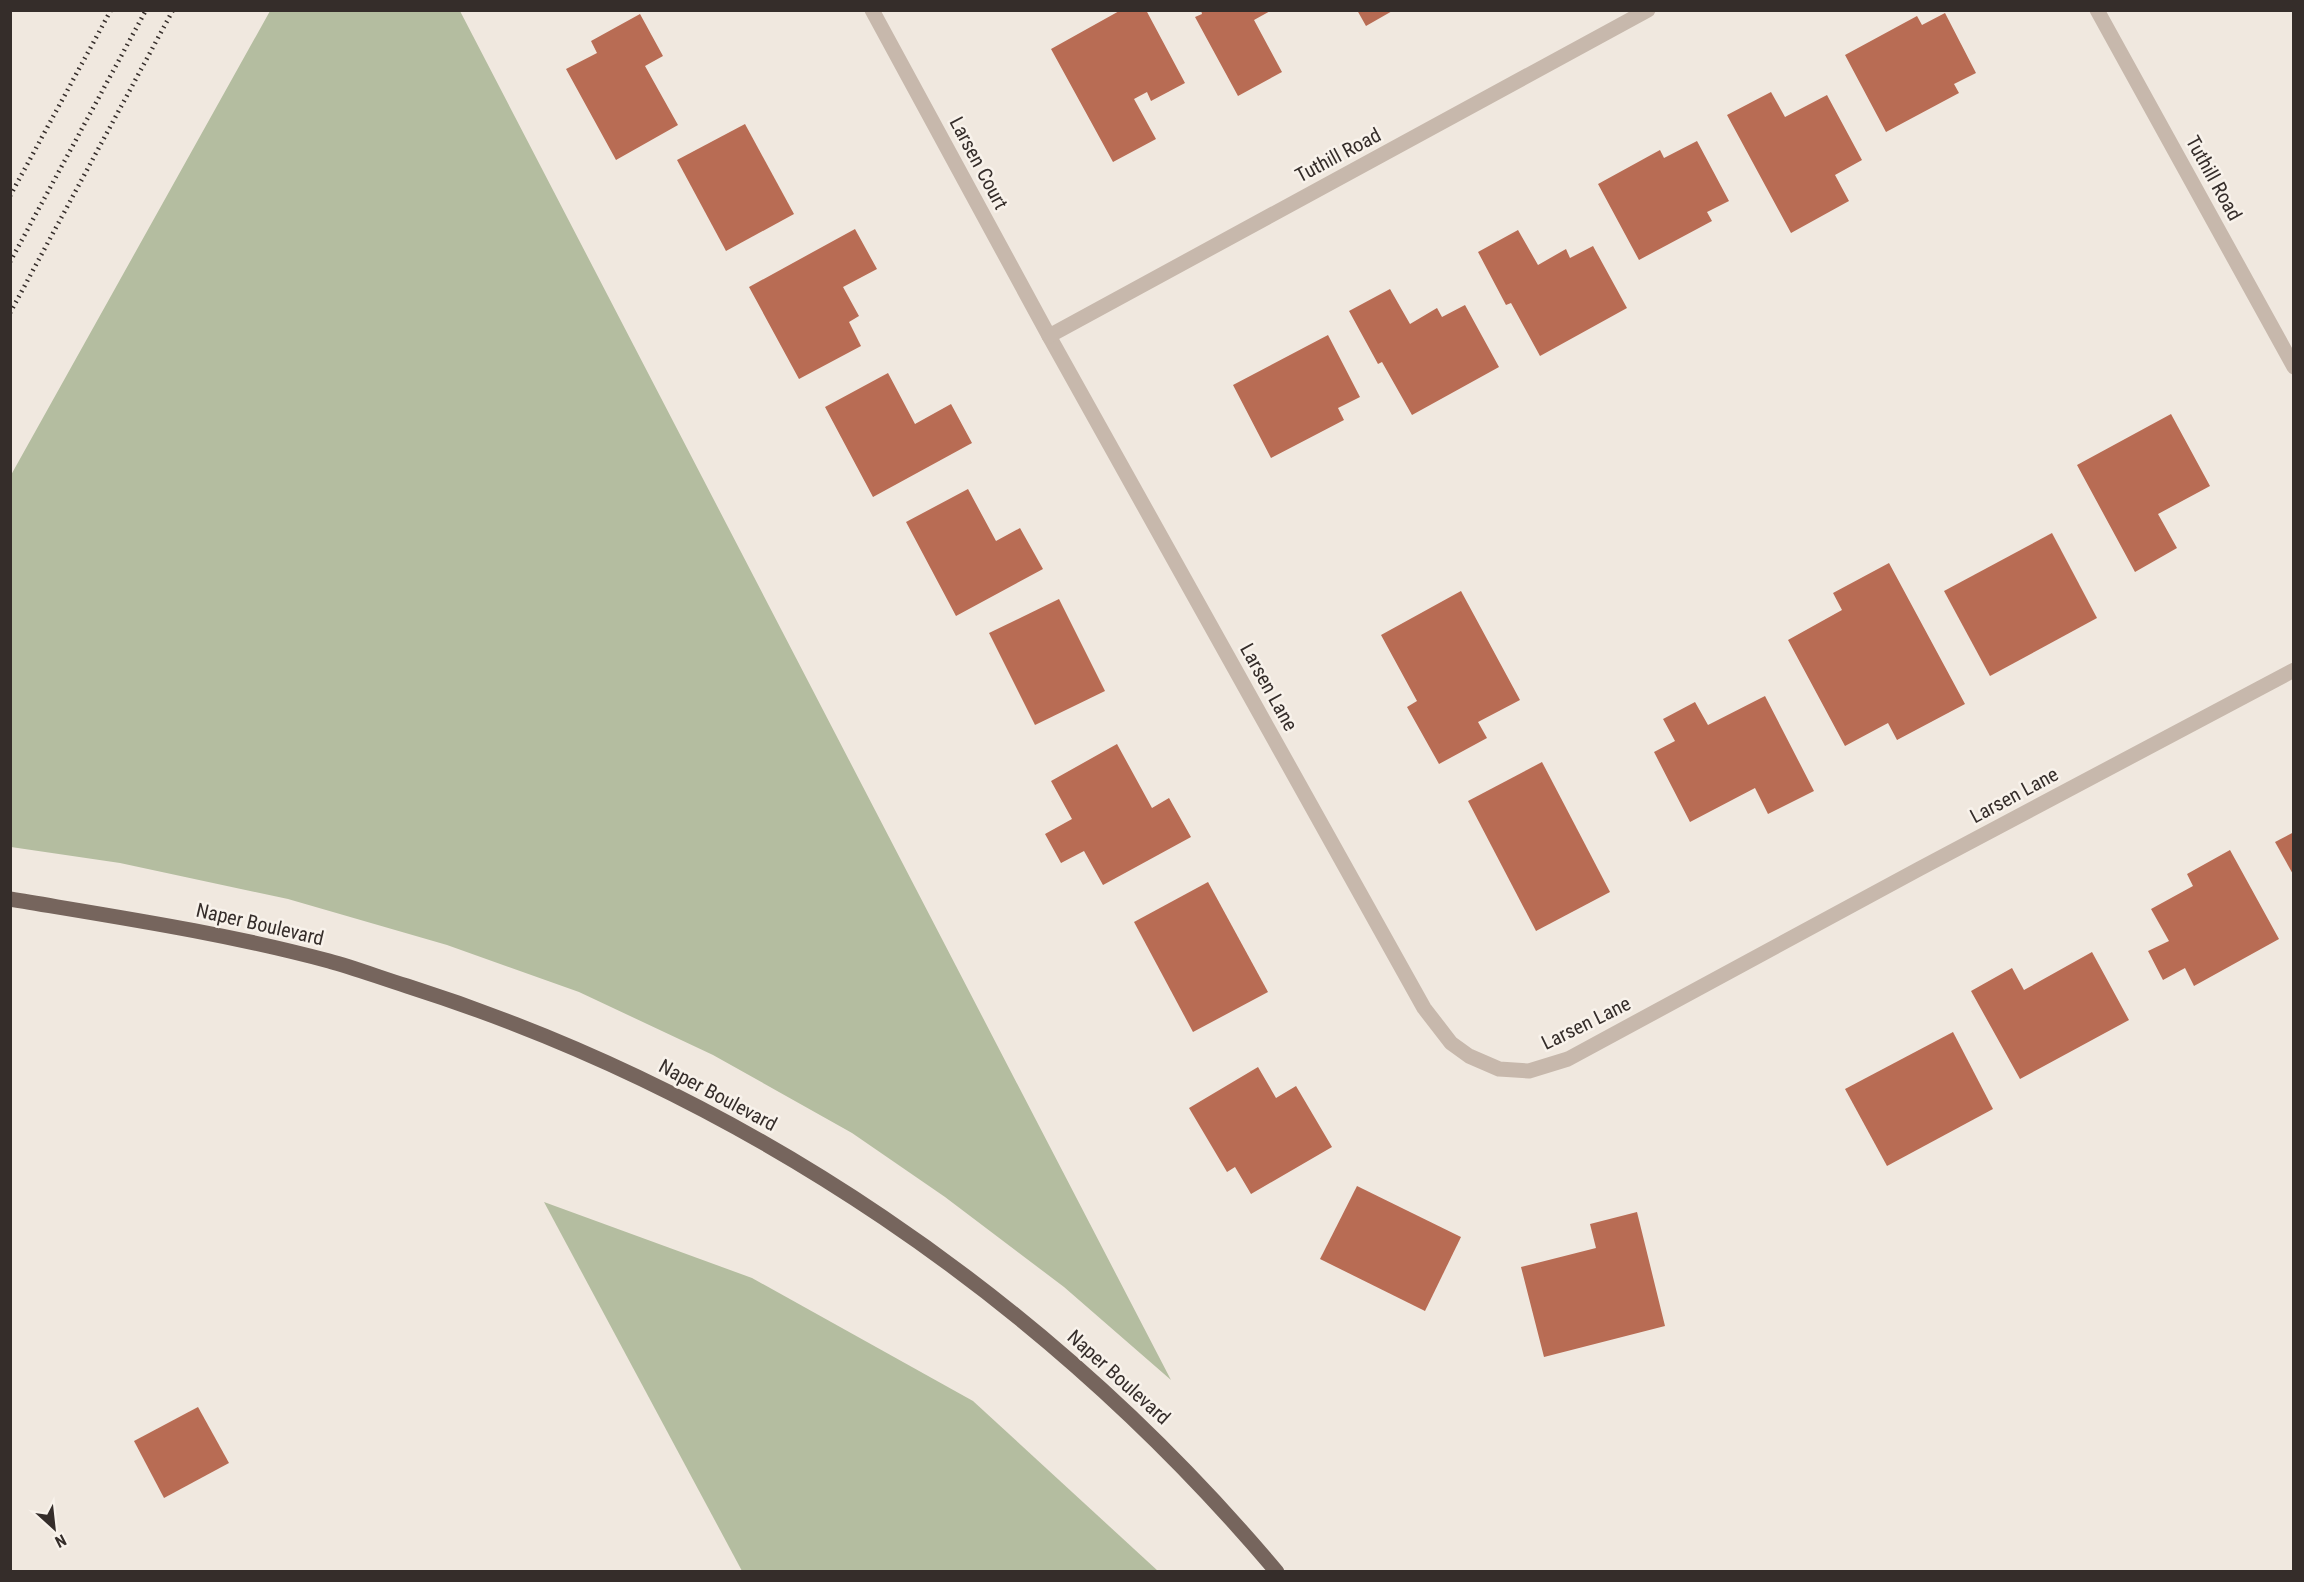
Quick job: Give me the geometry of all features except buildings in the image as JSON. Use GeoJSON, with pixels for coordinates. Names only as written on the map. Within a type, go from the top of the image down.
{"type":"FeatureCollection","features":[{"type":"Feature","properties":{"kind":"main road","name":"Naper Boulevard"},"geometry":{"type":"LineString","coordinates":[[10,900],[181,927],[330,962],[454,1001],[552,1038],[643,1080],[753,1136],[825,1178],[904,1231],[1004,1305],[1080,1368],[1172,1455],[1277,1572]]}},
{"type":"Feature","properties":{"kind":"street","name":"Larsen Court"},"geometry":{"type":"LineString","coordinates":[[872,10],[1049,336]]}},
{"type":"Feature","properties":{"kind":"street","name":"Tuthill Road"},"geometry":{"type":"LineString","coordinates":[[1049,336],[1648,10]]}},
{"type":"Feature","properties":{"kind":"street","name":"Tuthill Road"},"geometry":{"type":"LineString","coordinates":[[2097,10],[2294,367]]}},
{"type":"Feature","properties":{"kind":"street","name":"Larsen Lane"},"geometry":{"type":"LineString","coordinates":[[1049,336],[1424,1008],[1451,1043],[1469,1056],[1499,1069],[1529,1071],[1568,1059],[2294,670]]}},
{"type":"Feature","properties":{"kind":"green space"},"geometry":{"type":"Polygon","coordinates":[[[270,11],[460,11],[1171,1380],[1064,1287],[945,1197],[852,1133],[713,1055],[579,992],[447,945],[288,899],[120,863],[11,847],[11,475],[270,11]]]}},
{"type":"Feature","properties":{"kind":"green space"},"geometry":{"type":"Polygon","coordinates":[[[544,1202],[752,1278],[973,1401],[1158,1571],[742,1571],[544,1202]]]}},
{"type":"Feature","properties":{"kind":"railway"},"geometry":{"type":"LineString","coordinates":[[10,196],[111,10]]}},
{"type":"Feature","properties":{"kind":"railway"},"geometry":{"type":"LineString","coordinates":[[10,262],[146,10]]}},
{"type":"Feature","properties":{"kind":"railway"},"geometry":{"type":"LineString","coordinates":[[10,313],[173,10]]}}]}
